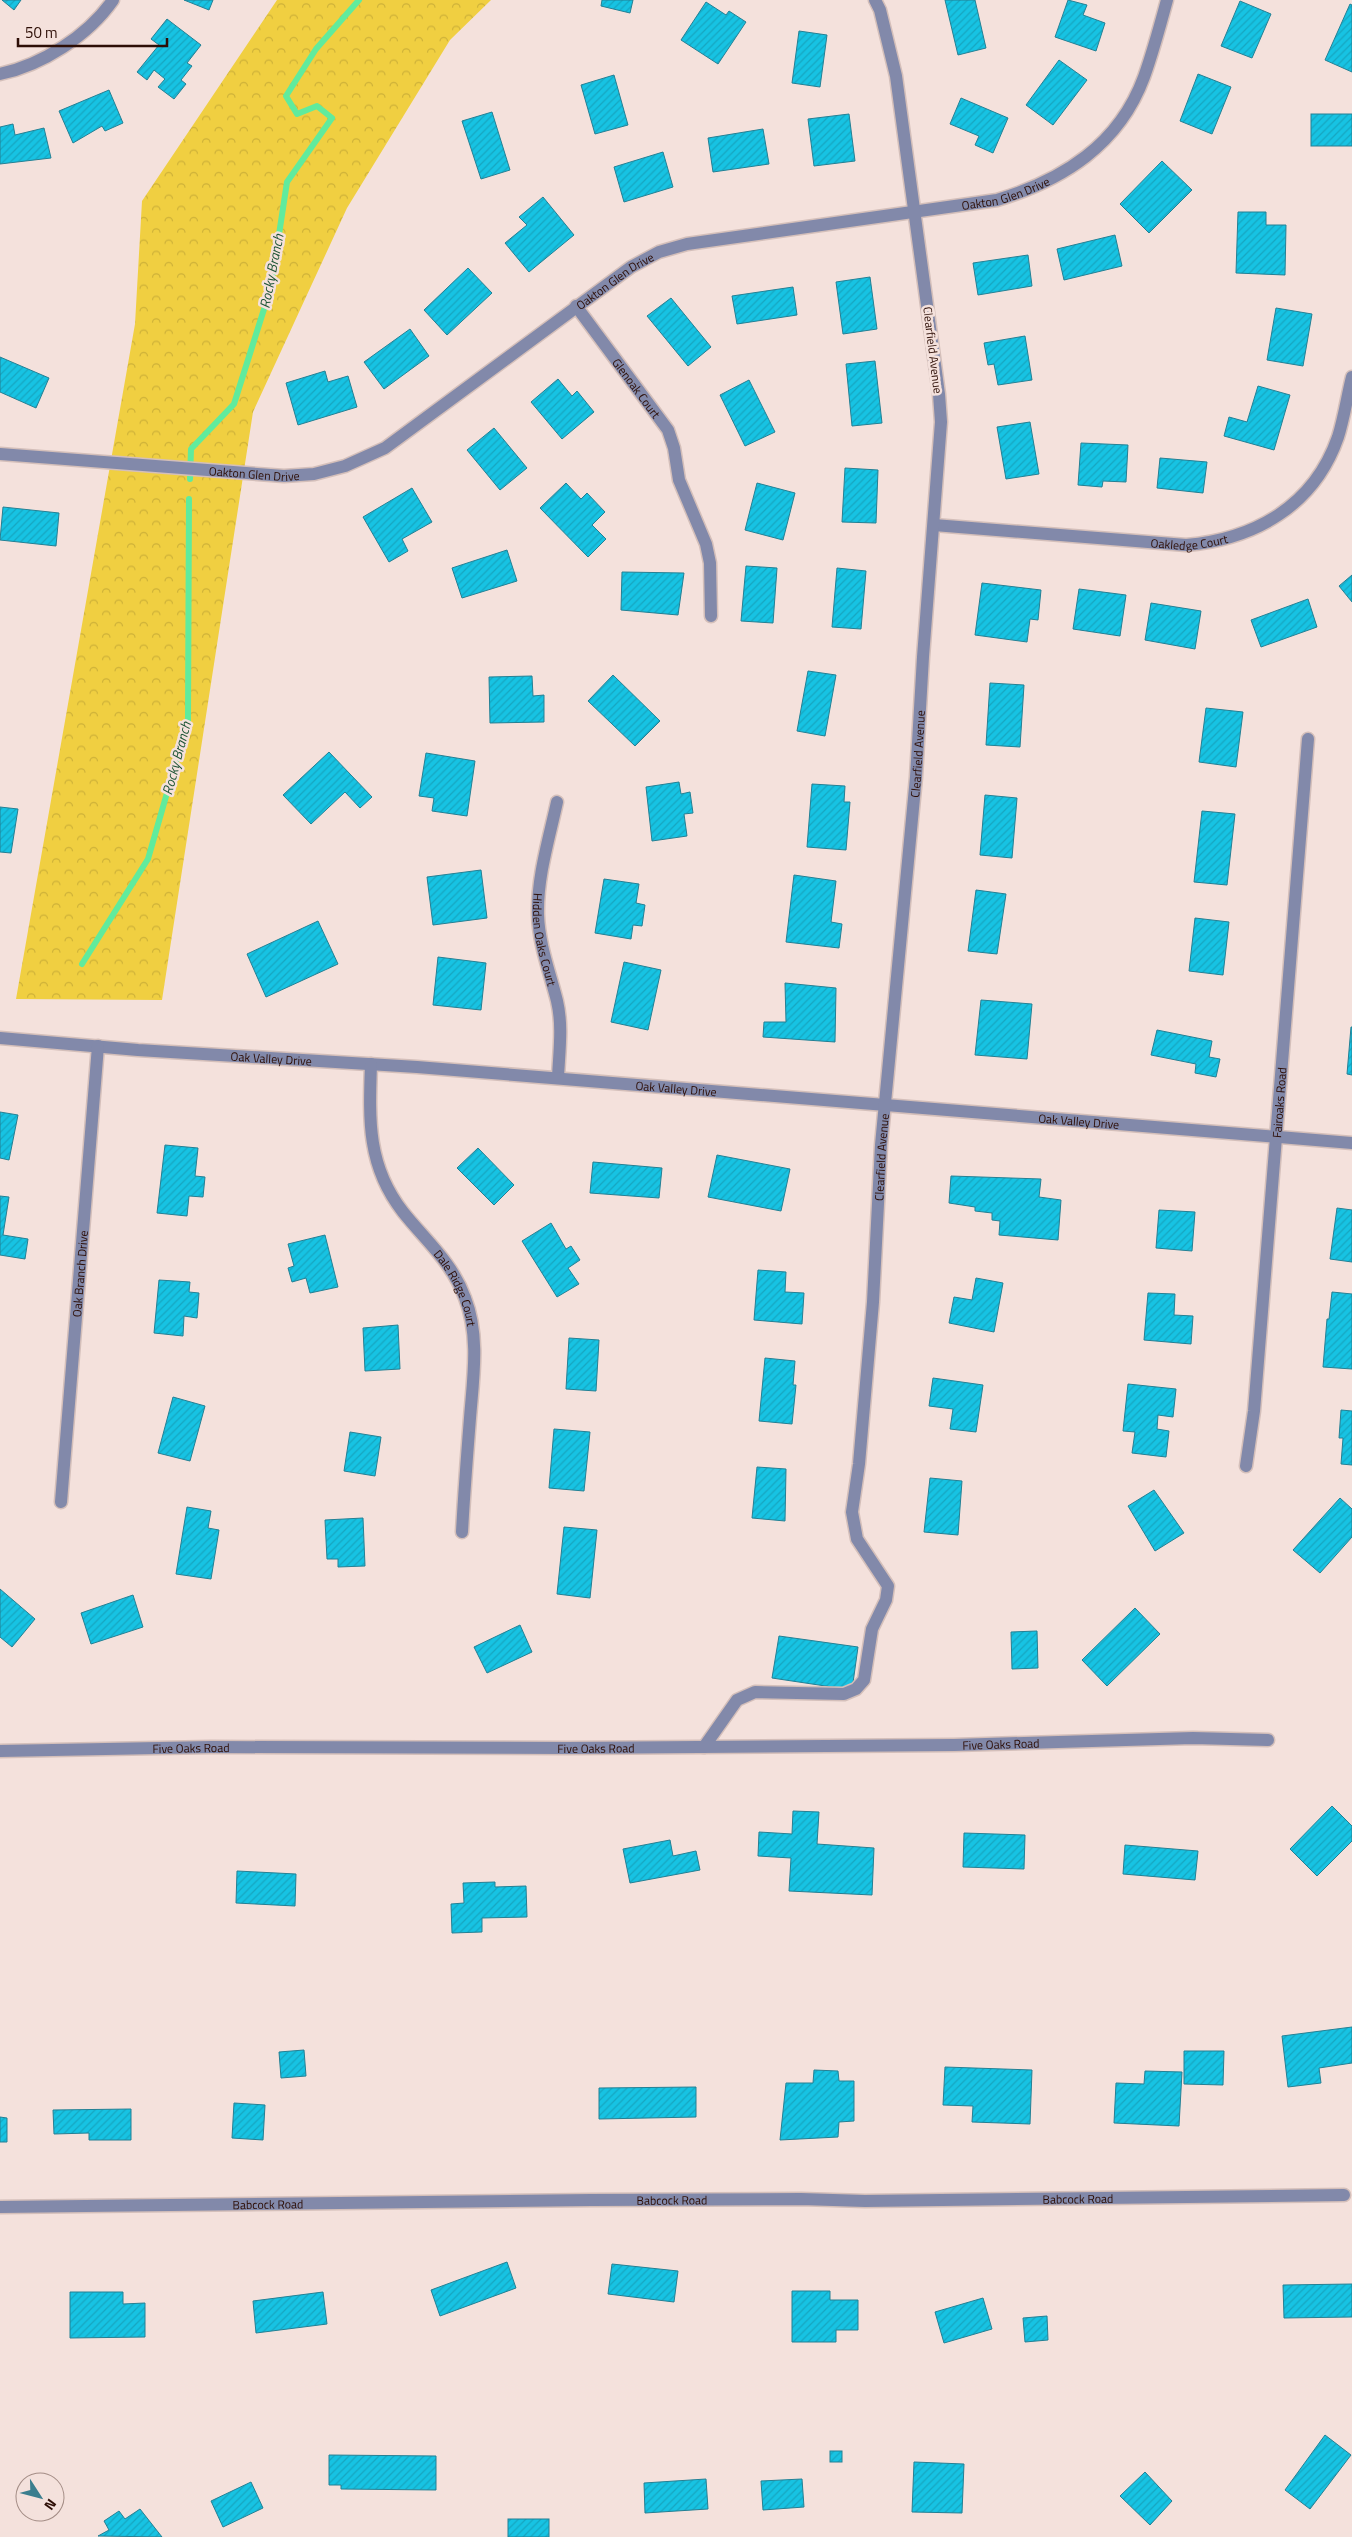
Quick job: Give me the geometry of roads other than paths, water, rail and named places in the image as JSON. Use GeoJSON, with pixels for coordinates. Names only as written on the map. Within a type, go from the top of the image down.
{"type":"FeatureCollection","features":[{"type":"Feature","properties":{"kind":"street"},"geometry":{"type":"LineString","coordinates":[[0,74],[38,61],[63,47],[86,30],[113,0]]}},
{"type":"Feature","properties":{"kind":"street","name":"Clearfield Avenue"},"geometry":{"type":"LineString","coordinates":[[704,1747],[737,1700],[755,1692],[844,1694],[856,1688],[864,1680],[872,1629],[886,1600],[888,1586],[857,1539],[852,1512],[859,1464],[873,1302],[881,1146],[916,776],[941,422],[939,394],[896,76],[880,10],[875,0]]}},
{"type":"Feature","properties":{"kind":"street","name":"Oakton Glen Drive"},"geometry":{"type":"LineString","coordinates":[[0,454],[284,476],[314,474],[345,466],[385,448],[576,306],[631,267],[659,252],[687,244],[997,200],[1030,190],[1059,176],[1086,158],[1108,135],[1131,104],[1144,78],[1167,0]]}},
{"type":"Feature","properties":{"kind":"street","name":"Glenoak Court"},"geometry":{"type":"LineString","coordinates":[[576,306],[662,420],[674,448],[679,480],[706,544],[710,563],[711,616]]}},
{"type":"Feature","properties":{"kind":"street","name":"Oakledge Court"},"geometry":{"type":"LineString","coordinates":[[934,525],[1186,545],[1214,542],[1241,535],[1275,517],[1290,506],[1310,486],[1326,462],[1338,437],[1352,378]]}},
{"type":"Feature","properties":{"kind":"street","name":"Fairoaks Road"},"geometry":{"type":"LineString","coordinates":[[1246,1466],[1254,1411],[1308,739]]}},
{"type":"Feature","properties":{"kind":"street","name":"Hidden Oaks Court"},"geometry":{"type":"LineString","coordinates":[[557,802],[539,884],[538,916],[542,947],[558,1003],[560,1029],[558,1078]]}},
{"type":"Feature","properties":{"kind":"street","name":"Oak Valley Drive"},"geometry":{"type":"LineString","coordinates":[[0,1038],[558,1078],[1352,1143]]}},
{"type":"Feature","properties":{"kind":"street","name":"Oak Branch Drive"},"geometry":{"type":"LineString","coordinates":[[61,1502],[98,1046]]}},
{"type":"Feature","properties":{"kind":"street","name":"Dale Ridge Court"},"geometry":{"type":"LineString","coordinates":[[371,1064],[370,1135],[375,1161],[386,1187],[403,1212],[441,1254],[454,1274],[466,1299],[472,1326],[474,1357],[462,1532]]}},
{"type":"Feature","properties":{"kind":"street","name":"Five Oaks Road"},"geometry":{"type":"LineString","coordinates":[[0,1751],[220,1747],[954,1745],[1193,1738],[1268,1740]]}},
{"type":"Feature","properties":{"kind":"street","name":"Babcock Road"},"geometry":{"type":"LineString","coordinates":[[0,2207],[601,2200],[866,2201],[1344,2195]]}},
{"type":"Feature","properties":{"kind":"waterway","name":"Rocky Branch"},"geometry":{"type":"LineString","coordinates":[[190,479],[191,449],[234,404],[271,287],[287,182],[332,118],[317,106],[297,114],[286,96],[316,49],[359,0]]}},
{"type":"Feature","properties":{"kind":"waterway","name":"Rocky Branch"},"geometry":{"type":"LineString","coordinates":[[82,964],[148,859],[188,720],[189,499]]}}]}
